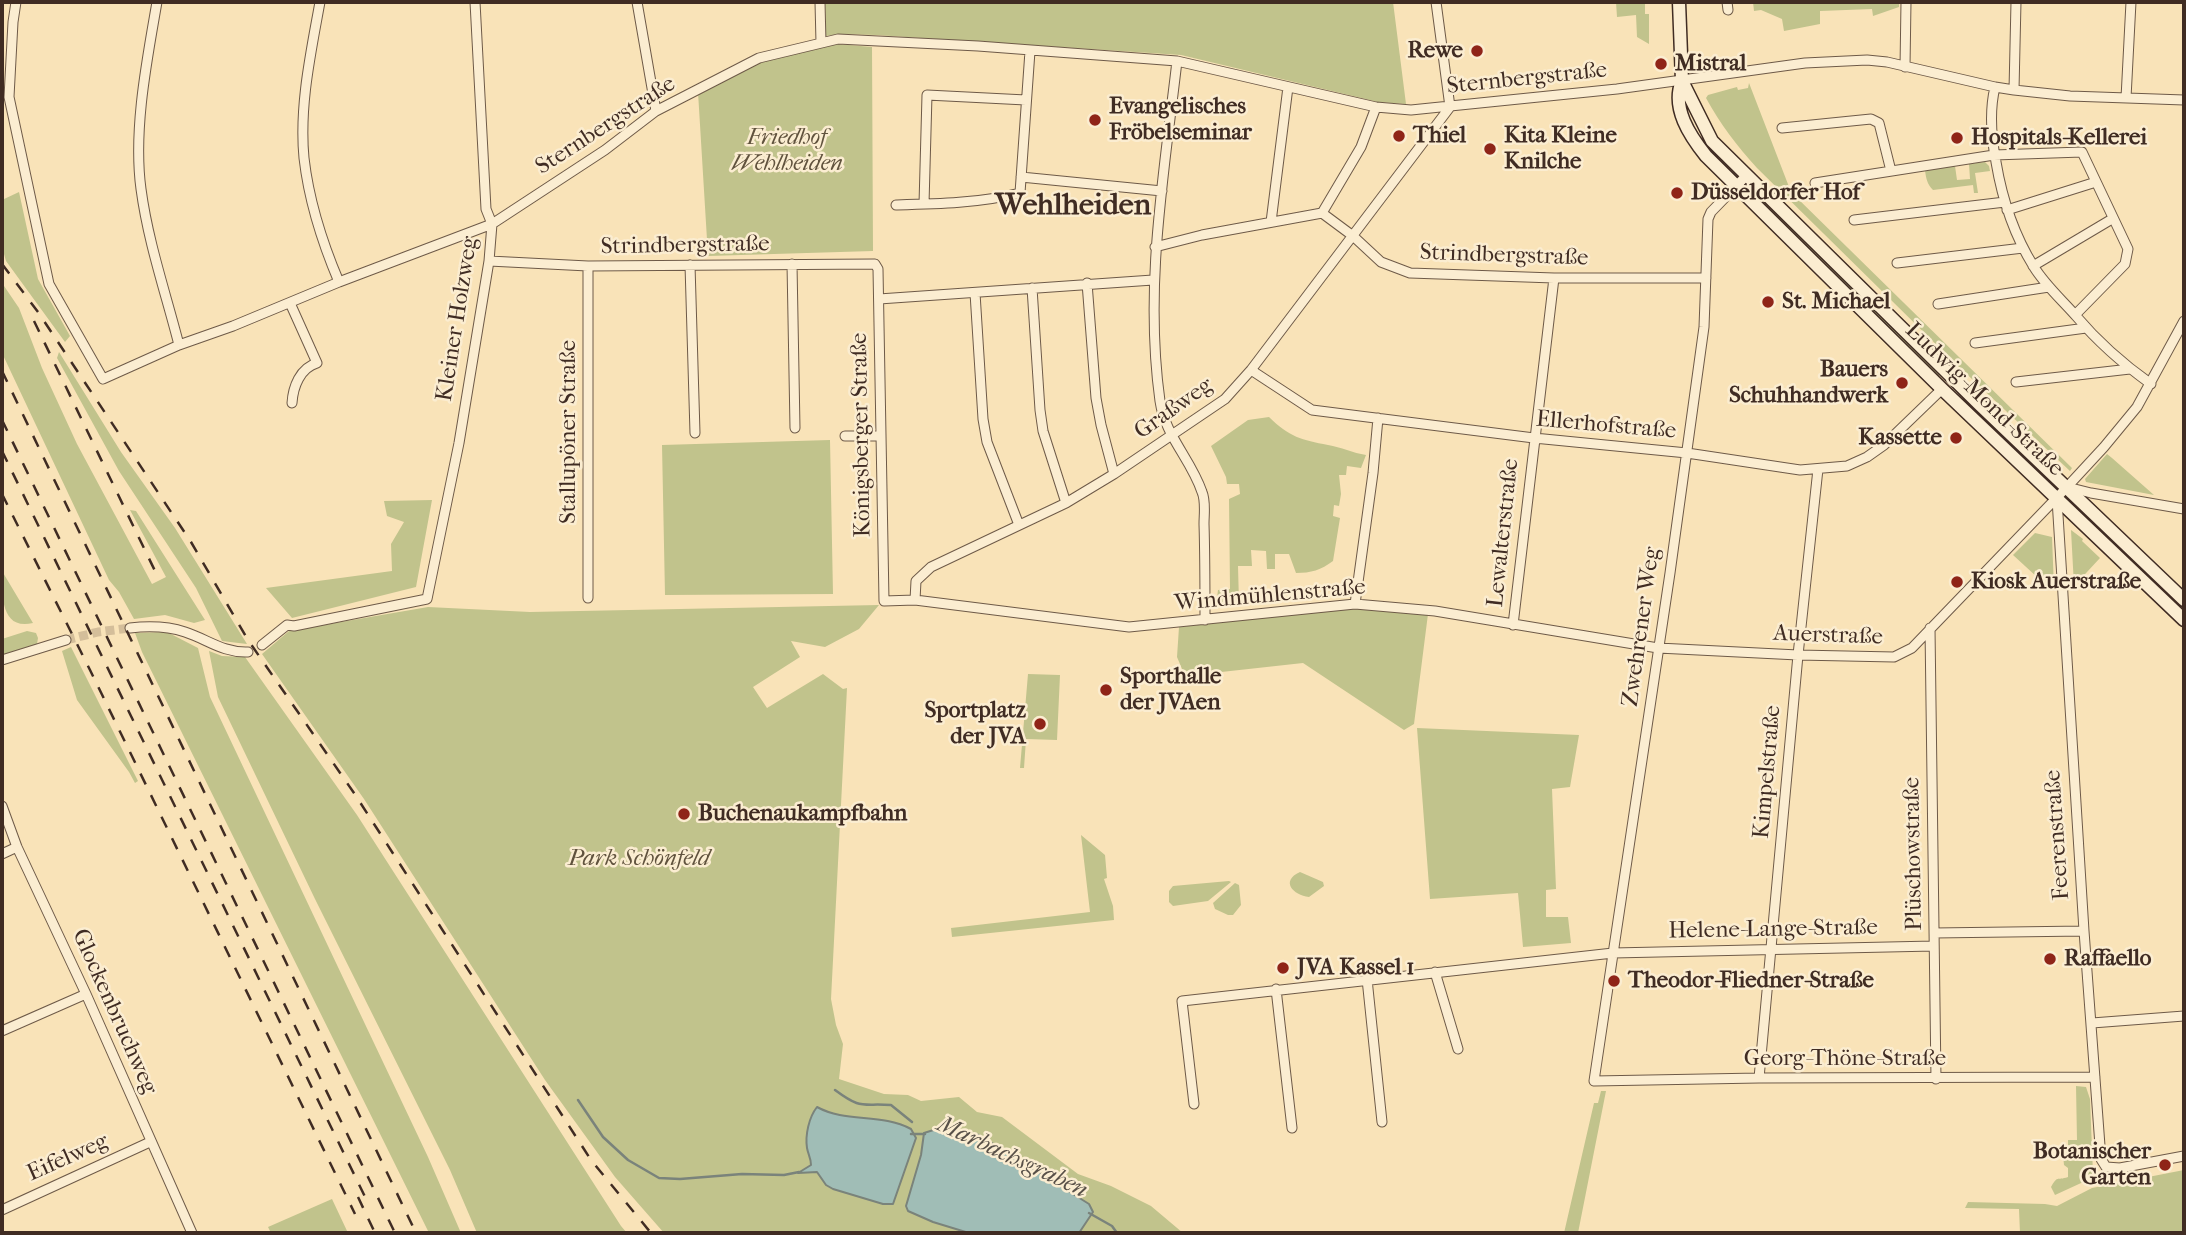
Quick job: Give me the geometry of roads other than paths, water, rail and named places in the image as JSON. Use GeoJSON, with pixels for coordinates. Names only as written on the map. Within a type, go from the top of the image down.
{"type":"FeatureCollection","features":[{"type":"Feature","properties":{"kind":"main road"},"geometry":{"type":"LineString","coordinates":[[1679,2],[1682,81]]}},
{"type":"Feature","properties":{"kind":"main road","name":"Ludwig-Mond-Straße"},"geometry":{"type":"LineString","coordinates":[[1682,81],[1713,141],[1746,176],[2184,600]]}},
{"type":"Feature","properties":{"kind":"main road","name":"Ludwig-Mond-Straße"},"geometry":{"type":"LineString","coordinates":[[1682,81],[1677,101],[1694,141],[1735,187],[2184,620]]}},
{"type":"Feature","properties":{"kind":"street","name":"Sternbergstraße"},"geometry":{"type":"LineString","coordinates":[[16,2],[9,97],[49,284],[103,379],[179,345],[492,225],[605,150],[656,111],[759,58],[838,39],[1177,61],[1376,107],[1411,110],[1682,81],[1805,63],[1867,60],[2014,90],[2126,99],[2184,100]]}},
{"type":"Feature","properties":{"kind":"street"},"geometry":{"type":"LineString","coordinates":[[157,2],[145,76],[139,144],[140,186],[179,345]]}},
{"type":"Feature","properties":{"kind":"street"},"geometry":{"type":"LineString","coordinates":[[320,2],[304,117],[304,156],[311,203],[324,247],[339,282]]}},
{"type":"Feature","properties":{"kind":"street","name":"Kleiner Holzweg"},"geometry":{"type":"LineString","coordinates":[[262,645],[288,625],[427,599],[459,443],[489,261],[492,225],[486,209],[475,2]]}},
{"type":"Feature","properties":{"kind":"street"},"geometry":{"type":"LineString","coordinates":[[637,2],[656,111]]}},
{"type":"Feature","properties":{"kind":"street"},"geometry":{"type":"LineString","coordinates":[[820,2],[821,43]]}},
{"type":"Feature","properties":{"kind":"street"},"geometry":{"type":"LineString","coordinates":[[1436,2],[1450,107]]}},
{"type":"Feature","properties":{"kind":"street"},"geometry":{"type":"LineString","coordinates":[[1905,67],[1906,2]]}},
{"type":"Feature","properties":{"kind":"street"},"geometry":{"type":"LineString","coordinates":[[2014,90],[2016,2]]}},
{"type":"Feature","properties":{"kind":"street"},"geometry":{"type":"LineString","coordinates":[[2126,99],[2131,2]]}},
{"type":"Feature","properties":{"kind":"street"},"geometry":{"type":"LineString","coordinates":[[896,205],[1007,197],[1020,193],[1030,51]]}},
{"type":"Feature","properties":{"kind":"street"},"geometry":{"type":"LineString","coordinates":[[1177,61],[1153,280],[1160,402],[1165,425],[1193,470],[1204,495],[1205,620]]}},
{"type":"Feature","properties":{"kind":"street"},"geometry":{"type":"LineString","coordinates":[[1271,222],[1288,87]]}},
{"type":"Feature","properties":{"kind":"street"},"geometry":{"type":"LineString","coordinates":[[1995,87],[1990,115],[1994,155],[2006,206],[2023,248],[2049,287],[2087,328],[2130,369],[2151,384]]}},
{"type":"Feature","properties":{"kind":"street"},"geometry":{"type":"LineString","coordinates":[[924,204],[928,95],[1026,100]]}},
{"type":"Feature","properties":{"kind":"street"},"geometry":{"type":"LineString","coordinates":[[1155,247],[1322,213],[1361,147],[1376,107]]}},
{"type":"Feature","properties":{"kind":"street","name":"Graßweg"},"geometry":{"type":"LineString","coordinates":[[915,600],[916,580],[931,568],[1066,503],[1225,399],[1251,370],[1450,107]]}},
{"type":"Feature","properties":{"kind":"street"},"geometry":{"type":"LineString","coordinates":[[1782,128],[1871,119],[1879,123],[1891,171]]}},
{"type":"Feature","properties":{"kind":"street"},"geometry":{"type":"LineString","coordinates":[[1815,183],[1994,155],[2082,152],[2127,250],[2125,264],[2075,315]]}},
{"type":"Feature","properties":{"kind":"street","name":"Zwehrener Weg"},"geometry":{"type":"LineString","coordinates":[[1594,1081],[1704,327],[1707,219],[1746,176]]}},
{"type":"Feature","properties":{"kind":"street"},"geometry":{"type":"LineString","coordinates":[[1021,177],[1162,191]]}},
{"type":"Feature","properties":{"kind":"street"},"geometry":{"type":"LineString","coordinates":[[1854,220],[2006,206],[2096,182]]}},
{"type":"Feature","properties":{"kind":"street","name":"Strindbergstraße"},"geometry":{"type":"LineString","coordinates":[[1322,213],[1353,236],[1381,262],[1410,273],[1554,278],[1706,278]]}},
{"type":"Feature","properties":{"kind":"street"},"geometry":{"type":"LineString","coordinates":[[2033,266],[2112,219]]}},
{"type":"Feature","properties":{"kind":"street"},"geometry":{"type":"LineString","coordinates":[[1897,263],[2023,248]]}},
{"type":"Feature","properties":{"kind":"street","name":"Strindbergstraße"},"geometry":{"type":"LineString","coordinates":[[489,261],[588,267],[869,262],[875,264],[878,269]]}},
{"type":"Feature","properties":{"kind":"street"},"geometry":{"type":"LineString","coordinates":[[792,264],[795,428]]}},
{"type":"Feature","properties":{"kind":"street"},"geometry":{"type":"LineString","coordinates":[[690,265],[695,432]]}},
{"type":"Feature","properties":{"kind":"street","name":"Stallupöner Straße"},"geometry":{"type":"LineString","coordinates":[[588,267],[588,598]]}},
{"type":"Feature","properties":{"kind":"street","name":"Königsberger Straße"},"geometry":{"type":"LineString","coordinates":[[878,269],[884,601]]}},
{"type":"Feature","properties":{"kind":"street","name":"Lewalterstraße"},"geometry":{"type":"LineString","coordinates":[[1513,625],[1554,278]]}},
{"type":"Feature","properties":{"kind":"street"},"geometry":{"type":"LineString","coordinates":[[879,299],[1153,280]]}},
{"type":"Feature","properties":{"kind":"street"},"geometry":{"type":"LineString","coordinates":[[1087,283],[1096,398],[1114,474]]}},
{"type":"Feature","properties":{"kind":"street"},"geometry":{"type":"LineString","coordinates":[[1938,304],[2049,287]]}},
{"type":"Feature","properties":{"kind":"street"},"geometry":{"type":"LineString","coordinates":[[1032,288],[1040,410],[1066,503]]}},
{"type":"Feature","properties":{"kind":"street"},"geometry":{"type":"LineString","coordinates":[[975,293],[983,419],[987,442],[1019,525]]}},
{"type":"Feature","properties":{"kind":"street"},"geometry":{"type":"LineString","coordinates":[[290,303],[317,363],[309,365],[301,375],[293,390],[292,403]]}},
{"type":"Feature","properties":{"kind":"street","name":"Auerstraße"},"geometry":{"type":"LineString","coordinates":[[1658,648],[1894,657],[1912,648],[2057,499],[2123,424],[2151,384],[2184,321]]}},
{"type":"Feature","properties":{"kind":"street"},"geometry":{"type":"LineString","coordinates":[[1975,343],[2087,328]]}},
{"type":"Feature","properties":{"kind":"street"},"geometry":{"type":"LineString","coordinates":[[2016,382],[2130,369]]}},
{"type":"Feature","properties":{"kind":"street","name":"Ellerhofstraße"},"geometry":{"type":"LineString","coordinates":[[1251,370],[1312,410],[1534,438],[1687,453],[1785,469],[1847,466],[1867,457],[1884,445],[1942,389]]}},
{"type":"Feature","properties":{"kind":"street"},"geometry":{"type":"LineString","coordinates":[[1355,604],[1378,418]]}},
{"type":"Feature","properties":{"kind":"street"},"geometry":{"type":"LineString","coordinates":[[845,436],[881,436]]}},
{"type":"Feature","properties":{"kind":"street","name":"Kimpelstraße"},"geometry":{"type":"LineString","coordinates":[[1759,1078],[1818,469]]}},
{"type":"Feature","properties":{"kind":"street"},"geometry":{"type":"LineString","coordinates":[[2067,487],[2184,509]]}},
{"type":"Feature","properties":{"kind":"street","name":"Feerenstraße"},"geometry":{"type":"LineString","coordinates":[[2057,499],[2101,1158],[2106,1167],[2120,1168],[2184,1156]]}},
{"type":"Feature","properties":{"kind":"street","name":"Windmühlenstraße"},"geometry":{"type":"LineString","coordinates":[[884,601],[915,600],[1129,627],[1355,604],[1435,611],[1658,648]]}},
{"type":"Feature","properties":{"kind":"street"},"geometry":{"type":"LineString","coordinates":[[130,628],[166,627],[184,631],[222,649],[247,652]]}},
{"type":"Feature","properties":{"kind":"street","name":"Plüschowstraße"},"geometry":{"type":"LineString","coordinates":[[1930,628],[1936,1079]]}},
{"type":"Feature","properties":{"kind":"street"},"geometry":{"type":"LineString","coordinates":[[2,660],[66,640]]}},
{"type":"Feature","properties":{"kind":"street","name":"Glockenbruchweg"},"geometry":{"type":"LineString","coordinates":[[2,806],[17,847],[86,994],[192,1233]]}},
{"type":"Feature","properties":{"kind":"street"},"geometry":{"type":"LineString","coordinates":[[2,854],[17,847]]}},
{"type":"Feature","properties":{"kind":"street"},"geometry":{"type":"LineString","coordinates":[[1934,933],[2084,931]]}},
{"type":"Feature","properties":{"kind":"street","name":"Helene-Lange-Straße"},"geometry":{"type":"LineString","coordinates":[[1613,953],[1934,946]]}},
{"type":"Feature","properties":{"kind":"street"},"geometry":{"type":"LineString","coordinates":[[1194,1104],[1182,1001],[1613,953]]}},
{"type":"Feature","properties":{"kind":"street"},"geometry":{"type":"LineString","coordinates":[[1435,972],[1458,1049]]}},
{"type":"Feature","properties":{"kind":"street"},"geometry":{"type":"LineString","coordinates":[[1367,979],[1382,1122]]}},
{"type":"Feature","properties":{"kind":"street"},"geometry":{"type":"LineString","coordinates":[[1276,989],[1292,1128]]}},
{"type":"Feature","properties":{"kind":"street"},"geometry":{"type":"LineString","coordinates":[[2,1031],[86,994]]}},
{"type":"Feature","properties":{"kind":"street"},"geometry":{"type":"LineString","coordinates":[[2092,1023],[2184,1016]]}},
{"type":"Feature","properties":{"kind":"street","name":"Georg-Thöne-Straße"},"geometry":{"type":"LineString","coordinates":[[1594,1081],[2095,1077]]}},
{"type":"Feature","properties":{"kind":"street","name":"Eifelweg"},"geometry":{"type":"LineString","coordinates":[[2,1210],[150,1142]]}},
{"type":"Feature","properties":{"kind":"water"},"geometry":{"type":"Polygon","coordinates":[[[817,1107],[840,1115],[888,1121],[911,1129],[916,1138],[893,1204],[883,1204],[833,1189],[826,1185],[817,1172],[798,1173],[811,1165],[807,1138],[810,1121],[817,1107]]]}},
{"type":"Feature","properties":{"kind":"water"},"geometry":{"type":"Polygon","coordinates":[[[943,1127],[979,1135],[1089,1204],[1093,1212],[1079,1233],[969,1233],[908,1211],[906,1206],[921,1155],[924,1133],[943,1127]]]}},
{"type":"Feature","properties":{"kind":"waterway"},"geometry":{"type":"LineString","coordinates":[[835,1090],[857,1103],[891,1105],[912,1122]]}},
{"type":"Feature","properties":{"kind":"waterway","name":"Marbachsgraben"},"geometry":{"type":"LineString","coordinates":[[578,1100],[603,1137],[628,1160],[659,1178],[784,1175],[799,1172]]}},
{"type":"Feature","properties":{"kind":"waterway","name":"Marbachsgraben"},"geometry":{"type":"LineString","coordinates":[[911,1134],[925,1134]]}},
{"type":"Feature","properties":{"kind":"waterway"},"geometry":{"type":"LineString","coordinates":[[1089,1213],[1112,1226],[1117,1233]]}},
{"type":"Feature","properties":{"kind":"tunnel"},"geometry":{"type":"LineString","coordinates":[[66,640],[130,628]]}},
{"type":"Feature","properties":{"kind":"railway"},"geometry":{"type":"LineString","coordinates":[[2,264],[38,312],[191,542],[248,640],[354,793],[591,1160],[651,1233]]}},
{"type":"Feature","properties":{"kind":"railway"},"geometry":{"type":"LineString","coordinates":[[34,321],[156,573]]}},
{"type":"Feature","properties":{"kind":"railway"},"geometry":{"type":"LineString","coordinates":[[2,371],[416,1233]]}},
{"type":"Feature","properties":{"kind":"railway"},"geometry":{"type":"LineString","coordinates":[[2,420],[395,1233]]}},
{"type":"Feature","properties":{"kind":"railway"},"geometry":{"type":"LineString","coordinates":[[2,451],[369,1205]]}},
{"type":"Feature","properties":{"kind":"railway"},"geometry":{"type":"LineString","coordinates":[[2,494],[355,1214]]}},
{"type":"Feature","properties":{"kind":"railway"},"geometry":{"type":"LineString","coordinates":[[358,1197],[375,1233]]}},
{"type":"Feature","properties":{"kind":"place","name":"Rewe"},"geometry":{"type":"Point","coordinates":[1477,51]}},
{"type":"Feature","properties":{"kind":"place","name":"Mistral"},"geometry":{"type":"Point","coordinates":[1661,64]}},
{"type":"Feature","properties":{"kind":"place","name":"Evangelisches Fröbelseminar"},"geometry":{"type":"Point","coordinates":[1095,120]}},
{"type":"Feature","properties":{"kind":"place","name":"Thiel"},"geometry":{"type":"Point","coordinates":[1399,136]}},
{"type":"Feature","properties":{"kind":"place","name":"Hospitals-Kellerei"},"geometry":{"type":"Point","coordinates":[1957,138]}},
{"type":"Feature","properties":{"kind":"place","name":"Kita Kleine Knilche"},"geometry":{"type":"Point","coordinates":[1490,149]}},
{"type":"Feature","properties":{"kind":"place","name":"Düsseldorfer Hof"},"geometry":{"type":"Point","coordinates":[1677,193]}},
{"type":"Feature","properties":{"kind":"place","name":"St. Michael"},"geometry":{"type":"Point","coordinates":[1768,302]}},
{"type":"Feature","properties":{"kind":"place","name":"Bauers Schuhhandwerk"},"geometry":{"type":"Point","coordinates":[1902,383]}},
{"type":"Feature","properties":{"kind":"place","name":"Kassette"},"geometry":{"type":"Point","coordinates":[1956,438]}},
{"type":"Feature","properties":{"kind":"place","name":"Kiosk Auerstraße"},"geometry":{"type":"Point","coordinates":[1957,582]}},
{"type":"Feature","properties":{"kind":"place","name":"Sporthalle der JVAen"},"geometry":{"type":"Point","coordinates":[1106,690]}},
{"type":"Feature","properties":{"kind":"place","name":"Sportplatz der JVA"},"geometry":{"type":"Point","coordinates":[1040,724]}},
{"type":"Feature","properties":{"kind":"place","name":"Buchenaukampfbahn"},"geometry":{"type":"Point","coordinates":[684,814]}},
{"type":"Feature","properties":{"kind":"place","name":"Raffaello"},"geometry":{"type":"Point","coordinates":[2050,959]}},
{"type":"Feature","properties":{"kind":"place","name":"JVA Kassel 1"},"geometry":{"type":"Point","coordinates":[1283,968]}},
{"type":"Feature","properties":{"kind":"place","name":"Theodor-Fliedner-Straße"},"geometry":{"type":"Point","coordinates":[1614,981]}},
{"type":"Feature","properties":{"kind":"place","name":"Botanischer Garten"},"geometry":{"type":"Point","coordinates":[2165,1165]}},
{"type":"Feature","properties":{"kind":"district","name":"Wehlheiden"},"geometry":{"type":"Point","coordinates":[1073,207]}},
{"type":"Feature","properties":{"kind":"park label","name":"Friedhof Wehlheiden"},"geometry":{"type":"Point","coordinates":[787,151]}},
{"type":"Feature","properties":{"kind":"park label","name":"Park Schönfeld"},"geometry":{"type":"Point","coordinates":[639,859]}}]}
